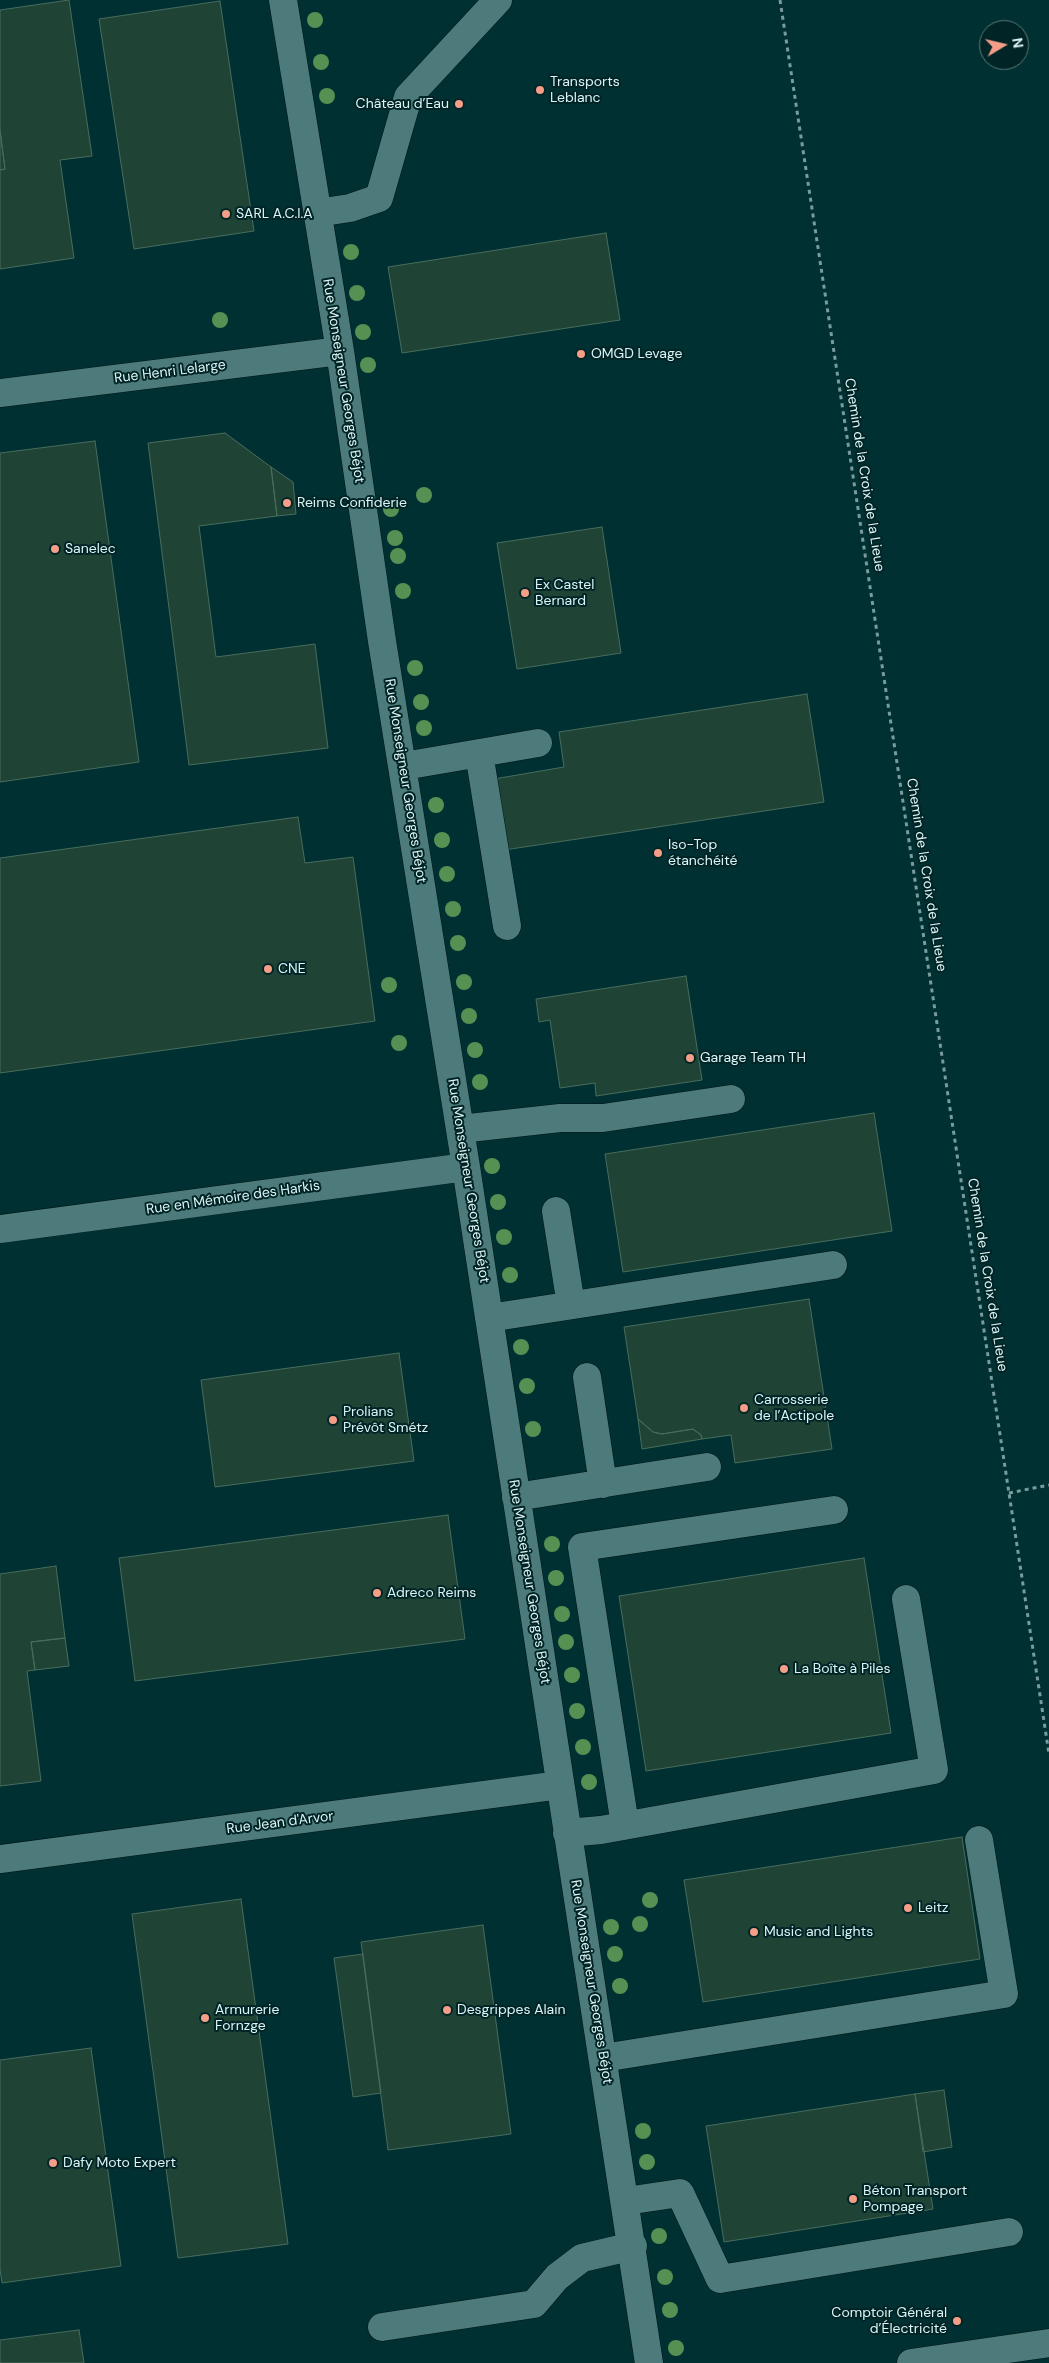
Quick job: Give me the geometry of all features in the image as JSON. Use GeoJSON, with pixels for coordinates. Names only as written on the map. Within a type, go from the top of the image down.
{"type":"FeatureCollection","features":[{"type":"Feature","properties":{"kind":"street","name":"Rue Monseigneur Georges Béjot"},"geometry":{"type":"LineString","coordinates":[[284,0],[340,351],[382,641],[404,766],[466,1167],[567,1833],[633,2246],[649,2363]]}},
{"type":"Feature","properties":{"kind":"street"},"geometry":{"type":"LineString","coordinates":[[317,213],[350,208],[379,198],[408,97],[498,0]]}},
{"type":"Feature","properties":{"kind":"street","name":"Rue Henri Lelarge"},"geometry":{"type":"LineString","coordinates":[[0,393],[340,351]]}},
{"type":"Feature","properties":{"kind":"street"},"geometry":{"type":"LineString","coordinates":[[404,766],[538,742]]}},
{"type":"Feature","properties":{"kind":"street"},"geometry":{"type":"LineString","coordinates":[[479,753],[507,926]]}},
{"type":"Feature","properties":{"kind":"street"},"geometry":{"type":"LineString","coordinates":[[460,1129],[560,1118],[603,1118],[730,1099]]}},
{"type":"Feature","properties":{"kind":"street","name":"Rue en Mémoire des Harkis"},"geometry":{"type":"LineString","coordinates":[[0,1229],[466,1167]]}},
{"type":"Feature","properties":{"kind":"street"},"geometry":{"type":"LineString","coordinates":[[556,1211],[570,1305]]}},
{"type":"Feature","properties":{"kind":"street"},"geometry":{"type":"LineString","coordinates":[[489,1318],[833,1265]]}},
{"type":"Feature","properties":{"kind":"street"},"geometry":{"type":"LineString","coordinates":[[587,1377],[603,1484]]}},
{"type":"Feature","properties":{"kind":"street"},"geometry":{"type":"LineString","coordinates":[[516,1497],[707,1467]]}},
{"type":"Feature","properties":{"kind":"street"},"geometry":{"type":"LineString","coordinates":[[626,1825],[582,1548],[834,1510]]}},
{"type":"Feature","properties":{"kind":"street"},"geometry":{"type":"LineString","coordinates":[[567,1833],[626,1825],[934,1770],[906,1599]]}},
{"type":"Feature","properties":{"kind":"street","name":"Rue Jean d'Arvor"},"geometry":{"type":"LineString","coordinates":[[0,1859],[560,1786]]}},
{"type":"Feature","properties":{"kind":"street"},"geometry":{"type":"LineString","coordinates":[[603,2058],[1004,1994],[979,1840]]}},
{"type":"Feature","properties":{"kind":"street"},"geometry":{"type":"LineString","coordinates":[[626,2201],[680,2193],[720,2280],[1009,2232]]}},
{"type":"Feature","properties":{"kind":"street"},"geometry":{"type":"LineString","coordinates":[[382,2327],[534,2304],[557,2277],[582,2258],[633,2246]]}},
{"type":"Feature","properties":{"kind":"street"},"geometry":{"type":"LineString","coordinates":[[911,2363],[1049,2343]]}},
{"type":"Feature","properties":{"kind":"path","name":"Chemin de la Croix de la Lieue"},"geometry":{"type":"LineString","coordinates":[[780,0],[1049,1754]]}},
{"type":"Feature","properties":{"kind":"path"},"geometry":{"type":"LineString","coordinates":[[1009,1493],[1049,1485]]}},
{"type":"Feature","properties":{"kind":"building"},"geometry":{"type":"Polygon","coordinates":[[[69,0],[92,156],[60,160],[74,258],[0,269],[0,170],[5,169],[0,130],[0,10],[69,0]]]}},
{"type":"Feature","properties":{"kind":"building"},"geometry":{"type":"Polygon","coordinates":[[[220,1],[254,231],[134,249],[99,19],[220,1]]]}},
{"type":"Feature","properties":{"kind":"building"},"geometry":{"type":"Polygon","coordinates":[[[0,130],[5,169],[0,170],[0,130]]]}},
{"type":"Feature","properties":{"kind":"building"},"geometry":{"type":"Polygon","coordinates":[[[606,233],[620,320],[402,353],[388,267],[606,233]]]}},
{"type":"Feature","properties":{"kind":"building"},"geometry":{"type":"Polygon","coordinates":[[[225,433],[271,467],[277,516],[199,526],[216,657],[315,644],[328,748],[189,765],[148,443],[225,433]]]}},
{"type":"Feature","properties":{"kind":"building","name":"Sanelec"},"geometry":{"type":"Polygon","coordinates":[[[95,441],[139,762],[0,782],[0,453],[95,441]]]}},
{"type":"Feature","properties":{"kind":"building"},"geometry":{"type":"Polygon","coordinates":[[[271,467],[293,482],[296,514],[277,516],[271,467]]]}},
{"type":"Feature","properties":{"kind":"building"},"geometry":{"type":"Polygon","coordinates":[[[602,527],[621,653],[517,669],[497,543],[602,527]]]}},
{"type":"Feature","properties":{"kind":"building"},"geometry":{"type":"Polygon","coordinates":[[[807,694],[824,802],[504,850],[494,779],[564,767],[559,732],[807,694]]]}},
{"type":"Feature","properties":{"kind":"building"},"geometry":{"type":"Polygon","coordinates":[[[298,817],[305,863],[353,857],[375,1021],[0,1073],[0,858],[298,817]]]}},
{"type":"Feature","properties":{"kind":"building"},"geometry":{"type":"Polygon","coordinates":[[[686,976],[702,1080],[596,1096],[595,1083],[560,1088],[550,1020],[539,1022],[536,999],[686,976]]]}},
{"type":"Feature","properties":{"kind":"building"},"geometry":{"type":"Polygon","coordinates":[[[874,1113],[892,1231],[623,1272],[605,1154],[874,1113]]]}},
{"type":"Feature","properties":{"kind":"building"},"geometry":{"type":"Polygon","coordinates":[[[809,1299],[832,1449],[735,1463],[731,1435],[702,1439],[701,1435],[693,1429],[662,1434],[653,1432],[638,1419],[624,1327],[809,1299]]]}},
{"type":"Feature","properties":{"kind":"building"},"geometry":{"type":"Polygon","coordinates":[[[399,1353],[414,1461],[215,1487],[201,1380],[399,1353]]]}},
{"type":"Feature","properties":{"kind":"building"},"geometry":{"type":"Polygon","coordinates":[[[638,1419],[653,1432],[662,1434],[693,1429],[701,1435],[702,1439],[642,1449],[638,1419]]]}},
{"type":"Feature","properties":{"kind":"building"},"geometry":{"type":"Polygon","coordinates":[[[448,1515],[465,1639],[135,1681],[119,1558],[448,1515]]]}},
{"type":"Feature","properties":{"kind":"building"},"geometry":{"type":"Polygon","coordinates":[[[864,1558],[891,1733],[646,1771],[619,1596],[864,1558]]]}},
{"type":"Feature","properties":{"kind":"building"},"geometry":{"type":"Polygon","coordinates":[[[56,1566],[65,1638],[31,1642],[35,1670],[27,1671],[41,1781],[0,1786],[0,1574],[56,1566]]]}},
{"type":"Feature","properties":{"kind":"building"},"geometry":{"type":"Polygon","coordinates":[[[65,1638],[69,1666],[35,1670],[31,1642],[65,1638]]]}},
{"type":"Feature","properties":{"kind":"building"},"geometry":{"type":"Polygon","coordinates":[[[962,1837],[980,1959],[703,2002],[684,1880],[962,1837]]]}},
{"type":"Feature","properties":{"kind":"building"},"geometry":{"type":"Polygon","coordinates":[[[241,1899],[288,2244],[178,2258],[132,1914],[241,1899]]]}},
{"type":"Feature","properties":{"kind":"building"},"geometry":{"type":"Polygon","coordinates":[[[483,1925],[511,2134],[388,2150],[361,1942],[483,1925]]]}},
{"type":"Feature","properties":{"kind":"building"},"geometry":{"type":"Polygon","coordinates":[[[363,1954],[381,2093],[353,2097],[334,1958],[363,1954]]]}},
{"type":"Feature","properties":{"kind":"building","name":"Dafy Moto Expert"},"geometry":{"type":"Polygon","coordinates":[[[91,2048],[121,2266],[2,2283],[0,2269],[0,2060],[91,2048]]]}},
{"type":"Feature","properties":{"kind":"building"},"geometry":{"type":"Polygon","coordinates":[[[944,2090],[952,2147],[923,2152],[915,2094],[944,2090]]]}},
{"type":"Feature","properties":{"kind":"building"},"geometry":{"type":"Polygon","coordinates":[[[915,2094],[933,2209],[724,2242],[706,2126],[915,2094]]]}},
{"type":"Feature","properties":{"kind":"building"},"geometry":{"type":"Polygon","coordinates":[[[79,2330],[84,2363],[0,2363],[0,2340],[79,2330]]]}},
{"type":"Feature","properties":{"kind":"place","name":"Transports Leblanc"},"geometry":{"type":"Point","coordinates":[540,90]}},
{"type":"Feature","properties":{"kind":"place","name":"Château d’Eau"},"geometry":{"type":"Point","coordinates":[459,104]}},
{"type":"Feature","properties":{"kind":"place","name":"SARL A.C.I.A"},"geometry":{"type":"Point","coordinates":[226,214]}},
{"type":"Feature","properties":{"kind":"place","name":"OMGD Levage"},"geometry":{"type":"Point","coordinates":[581,354]}},
{"type":"Feature","properties":{"kind":"place","name":"Reims Confiderie"},"geometry":{"type":"Point","coordinates":[287,503]}},
{"type":"Feature","properties":{"kind":"place","name":"Sanelec"},"geometry":{"type":"Point","coordinates":[55,549]}},
{"type":"Feature","properties":{"kind":"place","name":"Ex Castel Bernard"},"geometry":{"type":"Point","coordinates":[525,593]}},
{"type":"Feature","properties":{"kind":"place","name":"Iso-Top étanchéité"},"geometry":{"type":"Point","coordinates":[658,853]}},
{"type":"Feature","properties":{"kind":"place","name":"CNE"},"geometry":{"type":"Point","coordinates":[268,969]}},
{"type":"Feature","properties":{"kind":"place","name":"Garage Team TH"},"geometry":{"type":"Point","coordinates":[690,1058]}},
{"type":"Feature","properties":{"kind":"place","name":"Carrosserie de l’Actipole"},"geometry":{"type":"Point","coordinates":[744,1408]}},
{"type":"Feature","properties":{"kind":"place","name":"Prolians Prévôt Smétz"},"geometry":{"type":"Point","coordinates":[333,1420]}},
{"type":"Feature","properties":{"kind":"place","name":"Adreco Reims"},"geometry":{"type":"Point","coordinates":[377,1593]}},
{"type":"Feature","properties":{"kind":"place","name":"La Boîte à Piles"},"geometry":{"type":"Point","coordinates":[784,1669]}},
{"type":"Feature","properties":{"kind":"place","name":"Leitz"},"geometry":{"type":"Point","coordinates":[908,1908]}},
{"type":"Feature","properties":{"kind":"place","name":"Music and Lights"},"geometry":{"type":"Point","coordinates":[754,1932]}},
{"type":"Feature","properties":{"kind":"place","name":"Desgrippes Alain"},"geometry":{"type":"Point","coordinates":[447,2010]}},
{"type":"Feature","properties":{"kind":"place","name":"Armurerie Fornzge"},"geometry":{"type":"Point","coordinates":[205,2018]}},
{"type":"Feature","properties":{"kind":"place","name":"Dafy Moto Expert"},"geometry":{"type":"Point","coordinates":[53,2163]}},
{"type":"Feature","properties":{"kind":"place","name":"Béton Transport Pompage"},"geometry":{"type":"Point","coordinates":[853,2199]}},
{"type":"Feature","properties":{"kind":"place","name":"Comptoir Général d’Électricité"},"geometry":{"type":"Point","coordinates":[957,2321]}}]}
